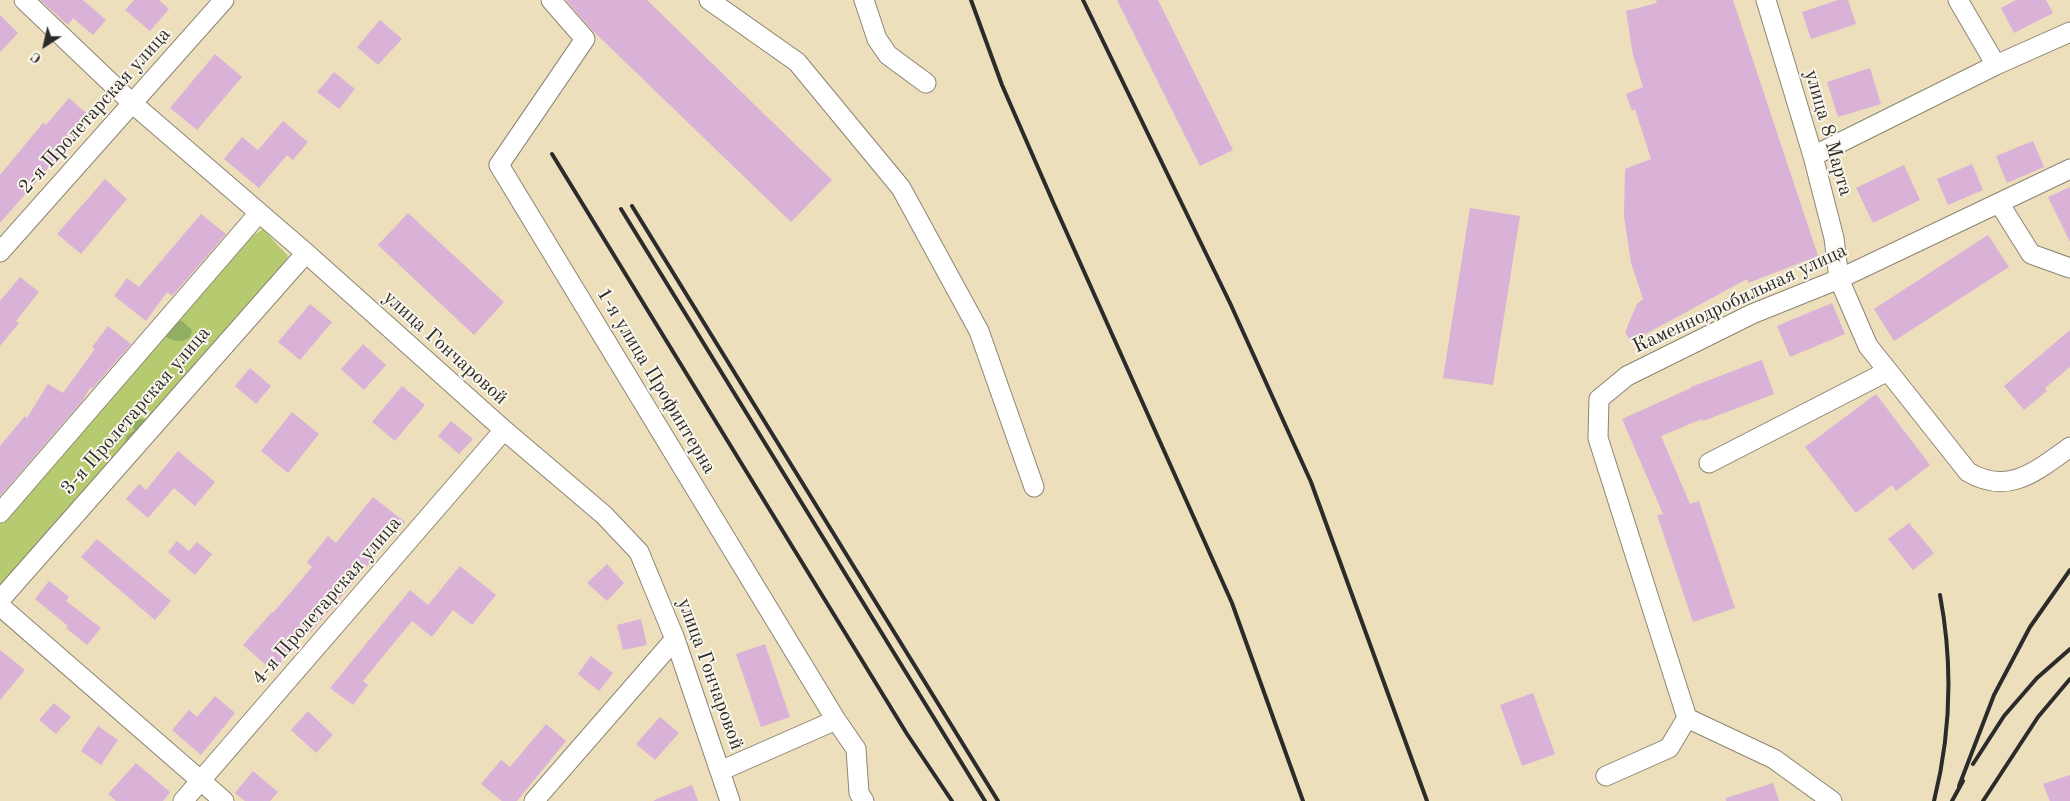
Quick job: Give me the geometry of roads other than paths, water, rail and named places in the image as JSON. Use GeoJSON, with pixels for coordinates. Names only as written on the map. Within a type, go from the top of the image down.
{"type":"FeatureCollection","features":[{"type":"Feature","properties":{"kind":"street","name":"улица Гончаровой"},"geometry":{"type":"LineString","coordinates":[[24,0],[132,103],[306,253],[504,430],[604,515],[639,552],[675,639],[730,801]]}},
{"type":"Feature","properties":{"kind":"street","name":"2-я Пролетарская улица"},"geometry":{"type":"LineString","coordinates":[[0,252],[224,0]]}},
{"type":"Feature","properties":{"kind":"street","name":"1-я улица Профинтерна"},"geometry":{"type":"LineString","coordinates":[[551,0],[585,39],[499,165],[836,720],[856,749],[859,793],[864,801]]}},
{"type":"Feature","properties":{"kind":"street"},"geometry":{"type":"LineString","coordinates":[[709,0],[797,62],[901,188],[979,331],[1034,486]]}},
{"type":"Feature","properties":{"kind":"street"},"geometry":{"type":"LineString","coordinates":[[864,0],[877,39],[888,55],[926,83]]}},
{"type":"Feature","properties":{"kind":"street","name":"улица 8 Марта"},"geometry":{"type":"LineString","coordinates":[[1766,0],[1813,156],[1834,238],[1839,280],[1868,346],[1968,472],[1982,480],[2004,483],[2036,472],[2070,447]]}},
{"type":"Feature","properties":{"kind":"street"},"geometry":{"type":"LineString","coordinates":[[1958,0],[1996,65]]}},
{"type":"Feature","properties":{"kind":"street"},"geometry":{"type":"LineString","coordinates":[[1813,156],[1996,65],[2070,32]]}},
{"type":"Feature","properties":{"kind":"street","name":"Каменнодробильная улица"},"geometry":{"type":"LineString","coordinates":[[1687,718],[1598,438],[1600,399],[1627,376],[1752,314],[1839,280],[2070,169]]}},
{"type":"Feature","properties":{"kind":"street"},"geometry":{"type":"LineString","coordinates":[[1999,203],[2031,254],[2070,268]]}},
{"type":"Feature","properties":{"kind":"street","name":"3-я Пролетарская улица"},"geometry":{"type":"LineString","coordinates":[[0,513],[259,213]]}},
{"type":"Feature","properties":{"kind":"street","name":"3-я Пролетарская улица"},"geometry":{"type":"LineString","coordinates":[[0,600],[306,253]]}},
{"type":"Feature","properties":{"kind":"street"},"geometry":{"type":"LineString","coordinates":[[1709,463],[1888,371]]}},
{"type":"Feature","properties":{"kind":"street","name":"4-я Пролетарская улица"},"geometry":{"type":"LineString","coordinates":[[183,801],[504,430]]}},
{"type":"Feature","properties":{"kind":"street"},"geometry":{"type":"LineString","coordinates":[[0,606],[224,801]]}},
{"type":"Feature","properties":{"kind":"street"},"geometry":{"type":"LineString","coordinates":[[534,801],[675,639]]}},
{"type":"Feature","properties":{"kind":"street"},"geometry":{"type":"LineString","coordinates":[[1606,776],[1670,748],[1687,718],[1774,760],[1832,801]]}},
{"type":"Feature","properties":{"kind":"street"},"geometry":{"type":"LineString","coordinates":[[720,771],[836,720]]}},
{"type":"Feature","properties":{"kind":"railway"},"geometry":{"type":"LineString","coordinates":[[971,0],[1002,85],[1232,603],[1303,801]]}},
{"type":"Feature","properties":{"kind":"railway"},"geometry":{"type":"LineString","coordinates":[[1083,0],[1230,303],[1311,482],[1427,801]]}},
{"type":"Feature","properties":{"kind":"railway"},"geometry":{"type":"LineString","coordinates":[[552,154],[907,734],[952,801]]}},
{"type":"Feature","properties":{"kind":"railway"},"geometry":{"type":"LineString","coordinates":[[632,206],[998,801]]}},
{"type":"Feature","properties":{"kind":"railway"},"geometry":{"type":"LineString","coordinates":[[621,209],[985,801]]}},
{"type":"Feature","properties":{"kind":"railway"},"geometry":{"type":"LineString","coordinates":[[1959,786],[1994,695],[2030,627],[2070,570]]}},
{"type":"Feature","properties":{"kind":"railway"},"geometry":{"type":"LineString","coordinates":[[1934,801],[1944,750],[1948,698],[1947,647],[1940,595]]}},
{"type":"Feature","properties":{"kind":"railway"},"geometry":{"type":"LineString","coordinates":[[1973,764],[2004,716],[2037,678],[2070,649]]}},
{"type":"Feature","properties":{"kind":"railway"},"geometry":{"type":"LineString","coordinates":[[1983,801],[2038,717],[2070,679]]}},
{"type":"Feature","properties":{"kind":"railway"},"geometry":{"type":"LineString","coordinates":[[1952,801],[1963,781]]}}]}
